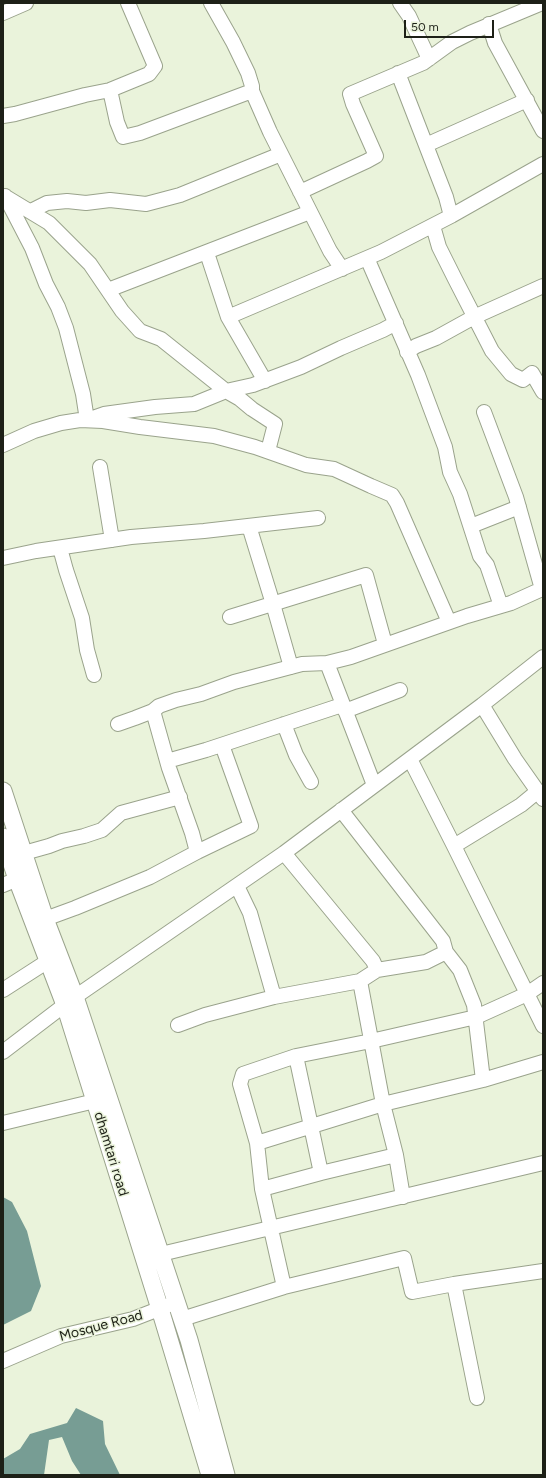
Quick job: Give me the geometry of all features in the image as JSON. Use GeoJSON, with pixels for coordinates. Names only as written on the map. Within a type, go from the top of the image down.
{"type":"FeatureCollection","features":[{"type":"Feature","properties":{"kind":"main road"},"geometry":{"type":"LineString","coordinates":[[3,791],[24,853],[17,879],[45,919],[70,1001],[177,1302],[226,1475]]}},
{"type":"Feature","properties":{"kind":"main road","name":"dhamtari road"},"geometry":{"type":"LineString","coordinates":[[3,837],[48,961],[70,1001],[94,1101],[160,1309],[210,1475]]}},
{"type":"Feature","properties":{"kind":"street"},"geometry":{"type":"LineString","coordinates":[[3,13],[26,3]]}},
{"type":"Feature","properties":{"kind":"street"},"geometry":{"type":"LineString","coordinates":[[3,116],[110,90],[149,74],[155,66],[128,3]]}},
{"type":"Feature","properties":{"kind":"street"},"geometry":{"type":"LineString","coordinates":[[211,3],[233,42],[248,73],[252,91],[281,154],[330,252],[342,269]]}},
{"type":"Feature","properties":{"kind":"street"},"geometry":{"type":"LineString","coordinates":[[400,3],[409,16],[429,59]]}},
{"type":"Feature","properties":{"kind":"street"},"geometry":{"type":"LineString","coordinates":[[300,192],[376,156],[350,94],[424,62],[452,42],[488,24],[542,3]]}},
{"type":"Feature","properties":{"kind":"street"},"geometry":{"type":"LineString","coordinates":[[488,24],[495,43],[543,131]]}},
{"type":"Feature","properties":{"kind":"street"},"geometry":{"type":"LineString","coordinates":[[398,73],[446,197],[451,216]]}},
{"type":"Feature","properties":{"kind":"street"},"geometry":{"type":"LineString","coordinates":[[110,90],[117,122],[123,137],[140,133],[252,91]]}},
{"type":"Feature","properties":{"kind":"street"},"geometry":{"type":"LineString","coordinates":[[426,145],[527,100]]}},
{"type":"Feature","properties":{"kind":"street"},"geometry":{"type":"LineString","coordinates":[[31,211],[46,203],[67,201],[86,203],[110,200],[146,204],[180,195],[281,154]]}},
{"type":"Feature","properties":{"kind":"street"},"geometry":{"type":"LineString","coordinates":[[228,317],[367,258],[433,226],[543,164]]}},
{"type":"Feature","properties":{"kind":"street"},"geometry":{"type":"LineString","coordinates":[[4,196],[49,223],[90,264],[122,311],[140,331],[161,339],[226,391],[275,424],[268,451]]}},
{"type":"Feature","properties":{"kind":"street"},"geometry":{"type":"LineString","coordinates":[[4,196],[32,248],[66,328],[83,394],[87,420]]}},
{"type":"Feature","properties":{"kind":"street"},"geometry":{"type":"LineString","coordinates":[[108,290],[310,212]]}},
{"type":"Feature","properties":{"kind":"street"},"geometry":{"type":"LineString","coordinates":[[433,226],[439,247],[492,351],[510,374],[523,380],[532,373],[543,392]]}},
{"type":"Feature","properties":{"kind":"street"},"geometry":{"type":"LineString","coordinates":[[207,253],[228,317],[265,381]]}},
{"type":"Feature","properties":{"kind":"street"},"geometry":{"type":"LineString","coordinates":[[367,258],[418,375],[445,447],[450,472],[460,494],[480,556],[487,565],[501,606]]}},
{"type":"Feature","properties":{"kind":"street"},"geometry":{"type":"LineString","coordinates":[[407,352],[416,346],[436,338],[474,318],[543,286]]}},
{"type":"Feature","properties":{"kind":"street"},"geometry":{"type":"LineString","coordinates":[[87,420],[104,414],[155,407],[194,404],[226,391],[253,385],[302,367],[396,323]]}},
{"type":"Feature","properties":{"kind":"street"},"geometry":{"type":"LineString","coordinates":[[118,724],[153,711],[159,706],[201,694],[234,682],[302,664],[327,663],[351,657],[449,622],[501,606],[542,589],[516,497],[484,412]]}},
{"type":"Feature","properties":{"kind":"street"},"geometry":{"type":"LineString","coordinates":[[3,445],[34,431],[61,423],[87,420],[103,421],[214,436],[268,451],[306,465],[334,469],[392,495],[397,503],[449,622]]}},
{"type":"Feature","properties":{"kind":"street"},"geometry":{"type":"LineString","coordinates":[[100,467],[112,540]]}},
{"type":"Feature","properties":{"kind":"street"},"geometry":{"type":"LineString","coordinates":[[470,526],[519,507]]}},
{"type":"Feature","properties":{"kind":"street"},"geometry":{"type":"LineString","coordinates":[[3,558],[112,540],[318,518]]}},
{"type":"Feature","properties":{"kind":"street"},"geometry":{"type":"LineString","coordinates":[[248,526],[291,667]]}},
{"type":"Feature","properties":{"kind":"street"},"geometry":{"type":"LineString","coordinates":[[60,548],[82,618],[87,650],[94,675]]}},
{"type":"Feature","properties":{"kind":"street"},"geometry":{"type":"LineString","coordinates":[[230,617],[366,576],[385,644]]}},
{"type":"Feature","properties":{"kind":"street"},"geometry":{"type":"LineString","coordinates":[[3,1052],[70,1001],[284,853],[543,657]]}},
{"type":"Feature","properties":{"kind":"street"},"geometry":{"type":"LineString","coordinates":[[327,663],[343,708],[374,785]]}},
{"type":"Feature","properties":{"kind":"street"},"geometry":{"type":"LineString","coordinates":[[167,761],[222,745],[284,724],[343,708],[400,690]]}},
{"type":"Feature","properties":{"kind":"street"},"geometry":{"type":"LineString","coordinates":[[454,846],[521,805],[542,797],[511,753],[482,704]]}},
{"type":"Feature","properties":{"kind":"street"},"geometry":{"type":"LineString","coordinates":[[153,711],[167,761],[197,852]]}},
{"type":"Feature","properties":{"kind":"street"},"geometry":{"type":"LineString","coordinates":[[284,724],[296,755],[311,782]]}},
{"type":"Feature","properties":{"kind":"street"},"geometry":{"type":"LineString","coordinates":[[45,919],[144,880],[251,826],[222,745]]}},
{"type":"Feature","properties":{"kind":"street"},"geometry":{"type":"LineString","coordinates":[[410,759],[543,1026]]}},
{"type":"Feature","properties":{"kind":"street"},"geometry":{"type":"LineString","coordinates":[[24,853],[102,830],[121,813],[180,797]]}},
{"type":"Feature","properties":{"kind":"street"},"geometry":{"type":"LineString","coordinates":[[341,810],[443,941],[446,952],[460,970],[474,1005],[483,1080]]}},
{"type":"Feature","properties":{"kind":"street"},"geometry":{"type":"LineString","coordinates":[[284,853],[373,961],[377,970]]}},
{"type":"Feature","properties":{"kind":"street"},"geometry":{"type":"LineString","coordinates":[[237,886],[250,914],[274,997]]}},
{"type":"Feature","properties":{"kind":"street"},"geometry":{"type":"LineString","coordinates":[[178,1025],[205,1015],[274,997],[360,981],[377,970],[426,962],[446,952]]}},
{"type":"Feature","properties":{"kind":"street"},"geometry":{"type":"LineString","coordinates":[[3,990],[48,961]]}},
{"type":"Feature","properties":{"kind":"street"},"geometry":{"type":"LineString","coordinates":[[360,981],[383,1104],[396,1155],[403,1197]]}},
{"type":"Feature","properties":{"kind":"street"},"geometry":{"type":"LineString","coordinates":[[284,1288],[262,1189],[257,1143],[240,1084],[243,1074],[296,1056],[371,1041],[476,1017],[527,994],[543,983]]}},
{"type":"Feature","properties":{"kind":"street"},"geometry":{"type":"LineString","coordinates":[[296,1056],[321,1173]]}},
{"type":"Feature","properties":{"kind":"street"},"geometry":{"type":"LineString","coordinates":[[257,1143],[383,1104],[483,1080],[543,1062]]}},
{"type":"Feature","properties":{"kind":"street"},"geometry":{"type":"LineString","coordinates":[[3,1123],[94,1101]]}},
{"type":"Feature","properties":{"kind":"street"},"geometry":{"type":"LineString","coordinates":[[262,1189],[396,1155]]}},
{"type":"Feature","properties":{"kind":"street"},"geometry":{"type":"LineString","coordinates":[[161,1254],[543,1163]]}},
{"type":"Feature","properties":{"kind":"street"},"geometry":{"type":"LineString","coordinates":[[182,1318],[284,1288],[404,1258],[412,1292],[454,1284],[543,1271]]}},
{"type":"Feature","properties":{"kind":"street"},"geometry":{"type":"LineString","coordinates":[[454,1284],[477,1398]]}},
{"type":"Feature","properties":{"kind":"street","name":"Mosque Road"},"geometry":{"type":"LineString","coordinates":[[3,1361],[60,1336],[133,1319],[177,1302]]}},
{"type":"Feature","properties":{"kind":"water"},"geometry":{"type":"Polygon","coordinates":[[[3,1197],[12,1202],[27,1231],[41,1286],[31,1311],[3,1325],[3,1197]]]}},
{"type":"Feature","properties":{"kind":"water"},"geometry":{"type":"Polygon","coordinates":[[[76,1408],[103,1421],[105,1444],[120,1475],[81,1475],[72,1461],[62,1437],[49,1440],[44,1475],[3,1475],[3,1459],[20,1449],[30,1434],[67,1423],[76,1408]]]}}]}
